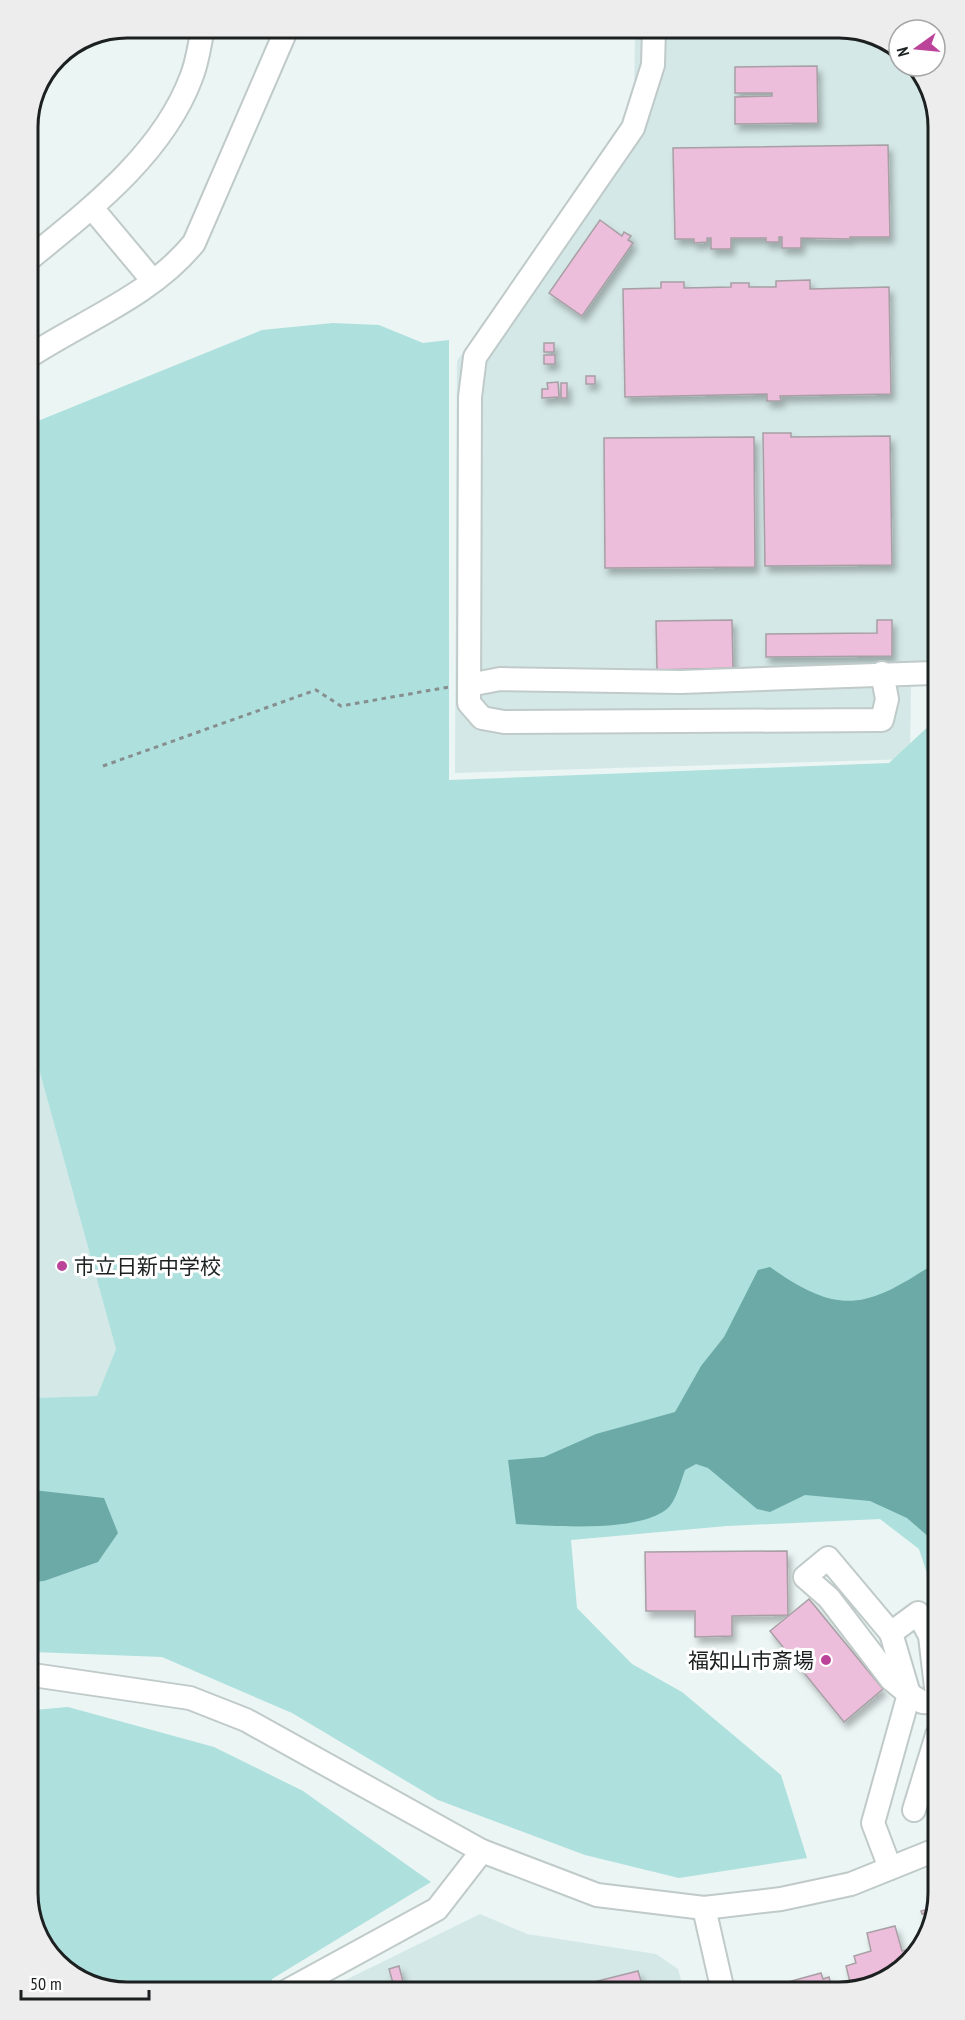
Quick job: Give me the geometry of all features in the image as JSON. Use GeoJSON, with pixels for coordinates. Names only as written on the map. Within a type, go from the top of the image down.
{"type":"FeatureCollection","features":[{"type":"Feature","properties":{"kind":"street"},"geometry":{"type":"LineString","coordinates":[[38,252],[92,208],[150,147],[173,115],[192,77],[201,38]]}},
{"type":"Feature","properties":{"kind":"street"},"geometry":{"type":"LineString","coordinates":[[38,351],[153,281],[178,263],[194,243],[283,38]]}},
{"type":"Feature","properties":{"kind":"street"},"geometry":{"type":"LineString","coordinates":[[654,38],[653,65],[633,128],[476,357],[470,397],[469,703],[482,718],[504,722],[882,720],[887,699],[882,673]]}},
{"type":"Feature","properties":{"kind":"street"},"geometry":{"type":"LineString","coordinates":[[92,208],[153,281]]}},
{"type":"Feature","properties":{"kind":"street"},"geometry":{"type":"LineString","coordinates":[[469,685],[500,679],[681,682],[928,673]]}},
{"type":"Feature","properties":{"kind":"street"},"geometry":{"type":"LineString","coordinates":[[890,1868],[873,1822],[909,1694],[891,1633],[828,1558],[805,1577],[829,1598],[891,1679],[909,1694],[922,1702],[928,1702]]}},
{"type":"Feature","properties":{"kind":"street"},"geometry":{"type":"LineString","coordinates":[[891,1633],[918,1612],[928,1632]]}},
{"type":"Feature","properties":{"kind":"street"},"geometry":{"type":"LineString","coordinates":[[38,1676],[190,1698],[246,1720],[482,1851],[597,1895],[704,1908],[781,1899],[851,1884],[928,1853]]}},
{"type":"Feature","properties":{"kind":"street"},"geometry":{"type":"LineString","coordinates":[[914,1810],[928,1764]]}},
{"type":"Feature","properties":{"kind":"street"},"geometry":{"type":"LineString","coordinates":[[303,1982],[437,1909],[482,1851]]}},
{"type":"Feature","properties":{"kind":"street"},"geometry":{"type":"LineString","coordinates":[[704,1908],[721,1982]]}},
{"type":"Feature","properties":{"kind":"path"},"geometry":{"type":"LineString","coordinates":[[103,766],[316,690],[341,706],[469,685]]}},
{"type":"Feature","properties":{"kind":"shaded area"},"geometry":{"type":"Polygon","coordinates":[[[635,38],[844,38],[867,42],[887,52],[887,78],[913,78],[921,92],[928,127],[928,681],[911,683],[910,759],[455,773],[457,361],[634,107],[635,38]]]}},
{"type":"Feature","properties":{"kind":"shaded area"},"geometry":{"type":"Polygon","coordinates":[[[333,323],[379,325],[423,343],[449,340],[449,780],[889,763],[928,727],[928,1576],[919,1549],[880,1519],[727,1526],[571,1540],[577,1608],[632,1664],[682,1692],[781,1775],[807,1858],[679,1878],[585,1855],[438,1800],[292,1713],[162,1657],[38,1652],[38,1398],[97,1396],[116,1349],[38,1065],[38,421],[262,330],[333,323]]]}},
{"type":"Feature","properties":{"kind":"shaded area","name":"市立日新中学校"},"geometry":{"type":"Polygon","coordinates":[[[38,1065],[116,1349],[97,1396],[38,1398],[38,1065]]]}},
{"type":"Feature","properties":{"kind":"shaded area"},"geometry":{"type":"Polygon","coordinates":[[[770,1267],[816,1294],[835,1300],[853,1301],[890,1290],[928,1267],[928,1536],[907,1518],[870,1501],[805,1495],[770,1512],[757,1509],[708,1468],[696,1464],[685,1470],[671,1505],[655,1516],[617,1525],[516,1524],[508,1460],[544,1457],[596,1434],[675,1412],[701,1366],[724,1337],[758,1270],[770,1267]]]}},
{"type":"Feature","properties":{"kind":"shaded area"},"geometry":{"type":"Polygon","coordinates":[[[38,1491],[104,1498],[118,1533],[98,1562],[38,1582],[38,1491]]]}},
{"type":"Feature","properties":{"kind":"shaded area"},"geometry":{"type":"Polygon","coordinates":[[[68,1707],[214,1747],[303,1791],[431,1882],[272,1979],[272,1982],[121,1982],[92,1976],[72,1964],[56,1948],[44,1928],[39,1911],[38,1710],[68,1707]]]}},
{"type":"Feature","properties":{"kind":"shaded area"},"geometry":{"type":"Polygon","coordinates":[[[480,1914],[527,1934],[656,1954],[678,1969],[682,1982],[341,1982],[480,1914]]]}},
{"type":"Feature","properties":{"kind":"building"},"geometry":{"type":"Polygon","coordinates":[[[817,66],[818,123],[735,124],[735,97],[772,96],[772,93],[735,93],[735,67],[817,66]]]}},
{"type":"Feature","properties":{"kind":"building"},"geometry":{"type":"Polygon","coordinates":[[[888,145],[890,237],[801,238],[801,248],[782,248],[782,237],[779,237],[779,242],[766,242],[766,238],[731,238],[731,249],[711,249],[711,238],[707,238],[707,242],[694,243],[694,239],[675,239],[673,148],[888,145]]]}},
{"type":"Feature","properties":{"kind":"building"},"geometry":{"type":"Polygon","coordinates":[[[600,220],[622,236],[624,232],[631,236],[628,240],[633,243],[582,316],[549,293],[600,220]]]}},
{"type":"Feature","properties":{"kind":"building"},"geometry":{"type":"Polygon","coordinates":[[[810,280],[810,289],[889,287],[891,394],[780,396],[781,401],[767,401],[767,394],[625,397],[623,289],[661,288],[661,282],[684,282],[684,288],[731,287],[731,283],[749,283],[749,287],[776,287],[776,281],[810,280]]]}},
{"type":"Feature","properties":{"kind":"building"},"geometry":{"type":"Polygon","coordinates":[[[544,343],[554,343],[554,352],[544,352],[544,343]]]}},
{"type":"Feature","properties":{"kind":"building"},"geometry":{"type":"Polygon","coordinates":[[[544,355],[555,355],[555,364],[544,364],[544,355]]]}},
{"type":"Feature","properties":{"kind":"building"},"geometry":{"type":"Polygon","coordinates":[[[586,376],[595,376],[595,384],[586,384],[586,376]]]}},
{"type":"Feature","properties":{"kind":"building"},"geometry":{"type":"Polygon","coordinates":[[[558,382],[559,397],[542,398],[542,389],[548,389],[547,383],[558,382]]]}},
{"type":"Feature","properties":{"kind":"building"},"geometry":{"type":"Polygon","coordinates":[[[561,383],[567,383],[567,398],[561,398],[561,383]]]}},
{"type":"Feature","properties":{"kind":"building"},"geometry":{"type":"Polygon","coordinates":[[[763,433],[791,433],[791,437],[890,436],[892,565],[765,566],[763,433]]]}},
{"type":"Feature","properties":{"kind":"building"},"geometry":{"type":"Polygon","coordinates":[[[754,437],[755,567],[605,568],[604,438],[754,437]]]}},
{"type":"Feature","properties":{"kind":"building"},"geometry":{"type":"Polygon","coordinates":[[[732,620],[733,668],[657,670],[656,621],[732,620]]]}},
{"type":"Feature","properties":{"kind":"building"},"geometry":{"type":"Polygon","coordinates":[[[877,620],[892,620],[892,656],[766,657],[766,634],[877,633],[877,620]]]}},
{"type":"Feature","properties":{"kind":"building"},"geometry":{"type":"Polygon","coordinates":[[[787,1551],[788,1615],[732,1616],[732,1636],[695,1637],[695,1611],[646,1611],[645,1552],[787,1551]]]}},
{"type":"Feature","properties":{"kind":"building","name":"福知山市斎場"},"geometry":{"type":"Polygon","coordinates":[[[809,1599],[883,1689],[844,1722],[770,1631],[809,1599]]]}},
{"type":"Feature","properties":{"kind":"building"},"geometry":{"type":"Polygon","coordinates":[[[895,1926],[902,1951],[907,1950],[883,1971],[850,1981],[846,1966],[856,1963],[854,1956],[871,1951],[867,1933],[895,1926]]]}},
{"type":"Feature","properties":{"kind":"building"},"geometry":{"type":"Polygon","coordinates":[[[399,1966],[403,1982],[393,1982],[389,1969],[399,1966]]]}},
{"type":"Feature","properties":{"kind":"building"},"geometry":{"type":"Polygon","coordinates":[[[638,1971],[641,1982],[594,1982],[638,1971]]]}},
{"type":"Feature","properties":{"kind":"building"},"geometry":{"type":"Polygon","coordinates":[[[821,1973],[823,1979],[829,1977],[830,1982],[788,1982],[821,1973]]]}},
{"type":"Feature","properties":{"kind":"place","name":"市立日新中学校"},"geometry":{"type":"Point","coordinates":[62,1266]}},
{"type":"Feature","properties":{"kind":"place","name":"福知山市斎場"},"geometry":{"type":"Point","coordinates":[826,1660]}}]}
